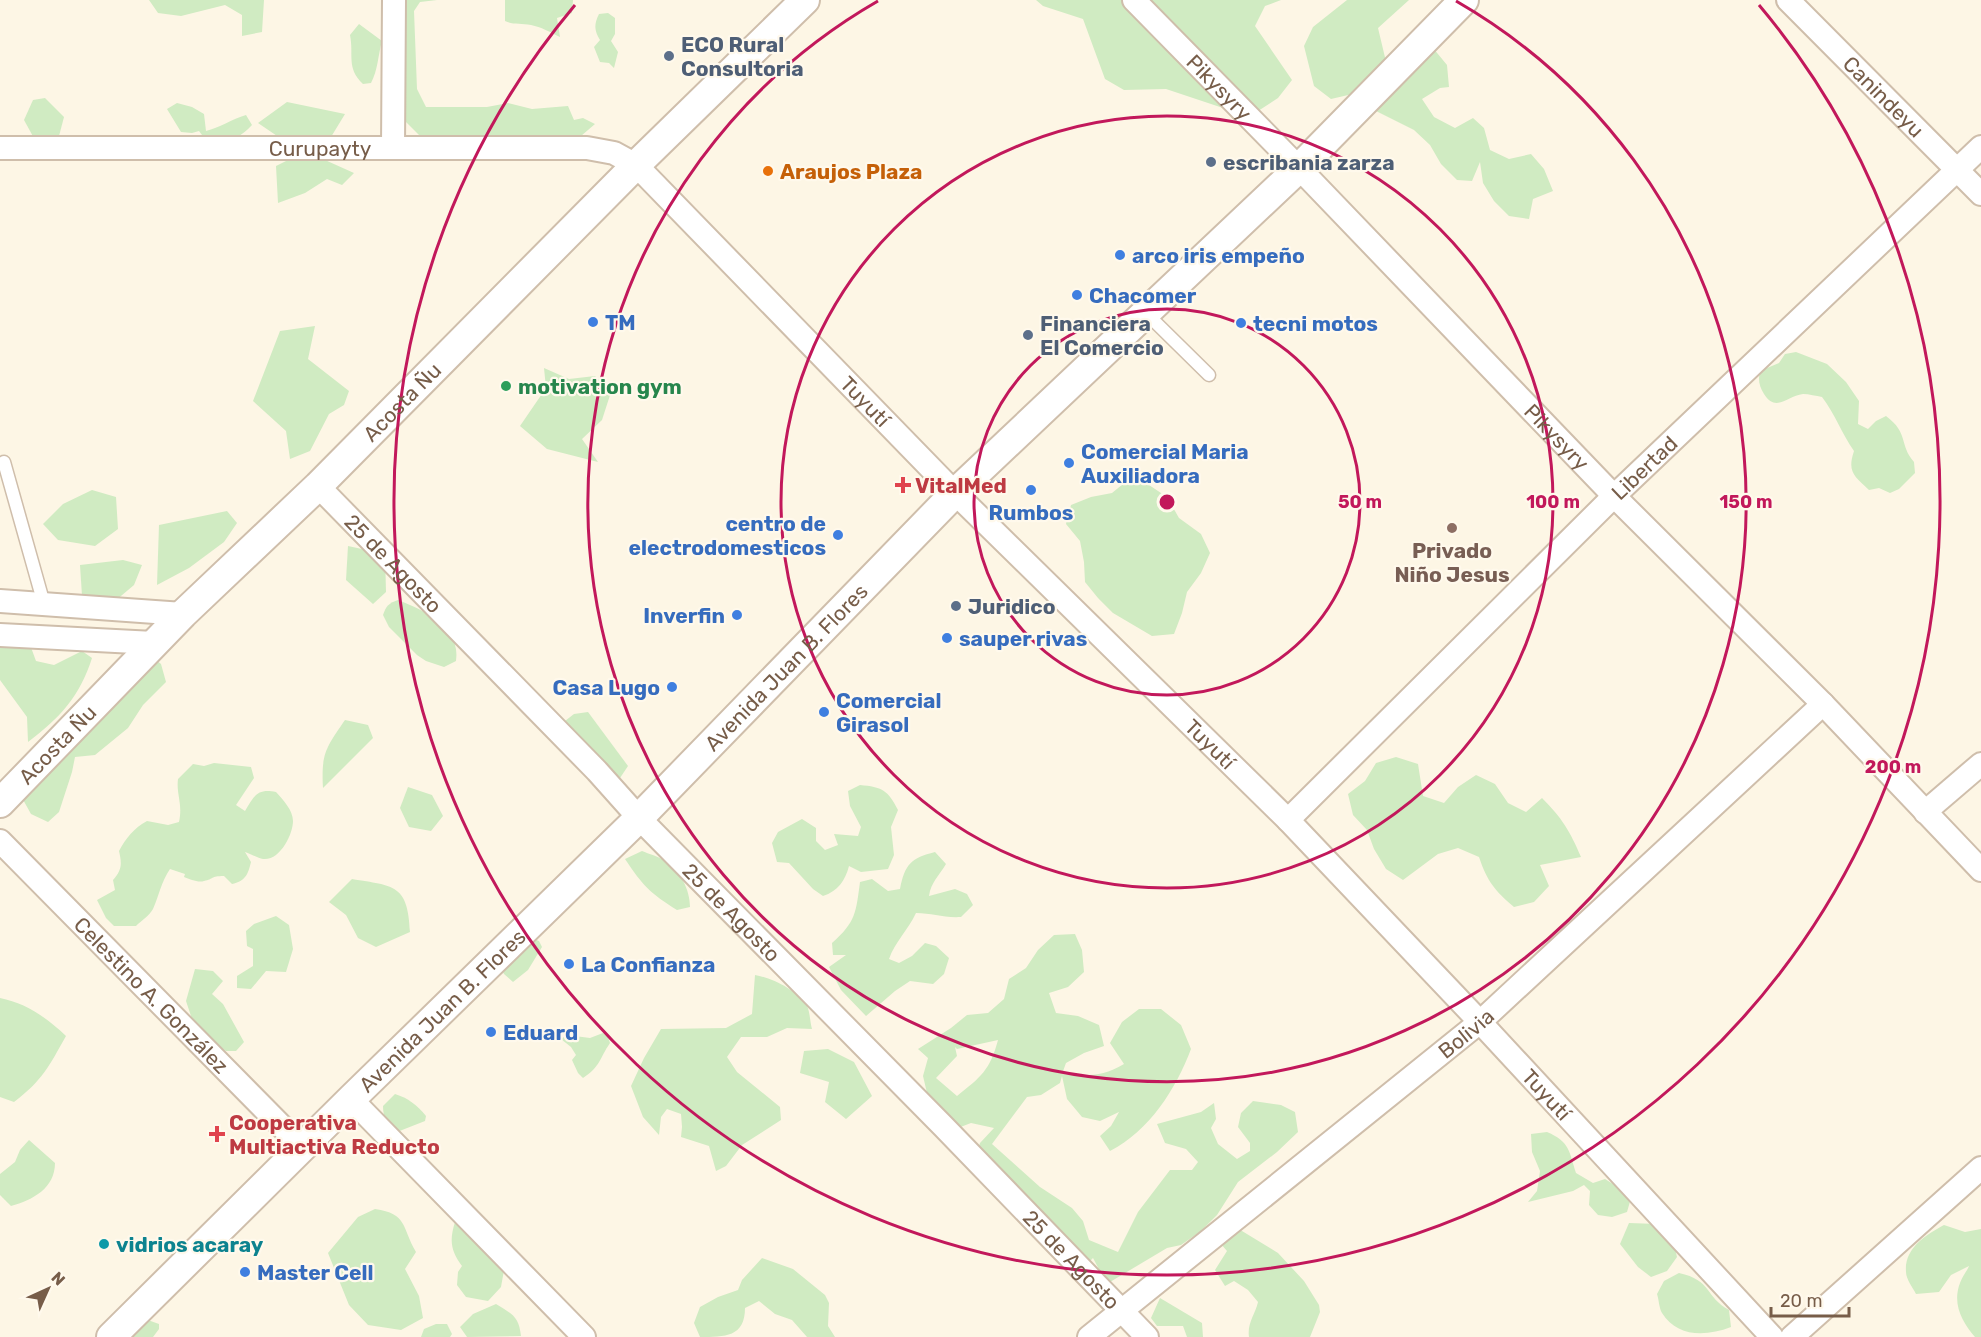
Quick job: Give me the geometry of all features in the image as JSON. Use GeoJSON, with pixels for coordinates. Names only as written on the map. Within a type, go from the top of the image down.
{"type":"FeatureCollection","features":[{"type":"Feature","properties":{"kind":"street"},"geometry":{"type":"LineString","coordinates":[[393,147],[394,0]]}},
{"type":"Feature","properties":{"kind":"street","name":"Acosta Ñu"},"geometry":{"type":"LineString","coordinates":[[0,803],[183,614],[318,486],[636,165],[805,0]]}},
{"type":"Feature","properties":{"kind":"street","name":"Pikysyry"},"geometry":{"type":"LineString","coordinates":[[1134,0],[1614,496],[1823,704],[1981,870]]}},
{"type":"Feature","properties":{"kind":"street","name":"Avenida Juan B. Flores"},"geometry":{"type":"LineString","coordinates":[[111,1337],[639,818],[956,493],[1299,168],[1464,0]]}},
{"type":"Feature","properties":{"kind":"street","name":"Canindeyu"},"geometry":{"type":"LineString","coordinates":[[1788,0],[1981,194]]}},
{"type":"Feature","properties":{"kind":"street","name":"Libertad"},"geometry":{"type":"LineString","coordinates":[[1288,820],[1614,496],[1981,147]]}},
{"type":"Feature","properties":{"kind":"street","name":"Curupayty"},"geometry":{"type":"LineString","coordinates":[[0,148],[587,148],[614,153],[636,165]]}},
{"type":"Feature","properties":{"kind":"street","name":"Tuyutí"},"geometry":{"type":"LineString","coordinates":[[636,165],[956,493],[1288,820],[1480,1022],[1772,1337]]}},
{"type":"Feature","properties":{"kind":"street","name":"25 de Agosto"},"geometry":{"type":"LineString","coordinates":[[318,486],[1147,1337]]}},
{"type":"Feature","properties":{"kind":"street"},"geometry":{"type":"LineString","coordinates":[[0,601],[183,614]]}},
{"type":"Feature","properties":{"kind":"street"},"geometry":{"type":"LineString","coordinates":[[0,635],[154,643]]}},
{"type":"Feature","properties":{"kind":"street","name":"Bolivia"},"geometry":{"type":"LineString","coordinates":[[1089,1337],[1480,1022],[1823,704]]}},
{"type":"Feature","properties":{"kind":"street"},"geometry":{"type":"LineString","coordinates":[[1925,812],[1981,764]]}},
{"type":"Feature","properties":{"kind":"street","name":"Celestino A. González"},"geometry":{"type":"LineString","coordinates":[[0,841],[303,1148]]}},
{"type":"Feature","properties":{"kind":"street"},"geometry":{"type":"LineString","coordinates":[[351,1099],[584,1337]]}},
{"type":"Feature","properties":{"kind":"street"},"geometry":{"type":"LineString","coordinates":[[1792,1337],[1981,1168]]}},
{"type":"Feature","properties":{"kind":"lane"},"geometry":{"type":"LineString","coordinates":[[1146,313],[1209,375]]}},
{"type":"Feature","properties":{"kind":"lane"},"geometry":{"type":"LineString","coordinates":[[4,462],[44,604]]}},
{"type":"Feature","properties":{"kind":"green space"},"geometry":{"type":"Polygon","coordinates":[[[149,0],[264,0],[262,32],[242,36],[242,15],[225,5],[181,16],[158,13],[149,0]]]}},
{"type":"Feature","properties":{"kind":"green space"},"geometry":{"type":"Polygon","coordinates":[[[400,0],[437,0],[420,2],[414,11],[417,89],[426,107],[487,107],[508,103],[532,109],[568,106],[574,120],[583,118],[595,124],[574,142],[422,138],[402,118],[400,0]]]}},
{"type":"Feature","properties":{"kind":"green space"},"geometry":{"type":"Polygon","coordinates":[[[505,0],[573,0],[572,13],[557,18],[560,37],[535,26],[505,21],[505,0]]]}},
{"type":"Feature","properties":{"kind":"green space"},"geometry":{"type":"Polygon","coordinates":[[[1036,0],[1281,0],[1265,6],[1255,26],[1292,80],[1278,98],[1241,122],[1226,109],[1166,89],[1124,90],[1105,79],[1083,19],[1043,6],[1036,0]]]}},
{"type":"Feature","properties":{"kind":"green space"},"geometry":{"type":"Polygon","coordinates":[[[1347,0],[1409,0],[1378,28],[1388,70],[1433,48],[1447,65],[1449,87],[1440,88],[1422,99],[1434,117],[1455,128],[1473,118],[1484,128],[1490,150],[1509,159],[1531,154],[1544,169],[1553,191],[1533,199],[1529,219],[1509,216],[1494,201],[1483,183],[1480,162],[1472,181],[1457,180],[1441,164],[1430,145],[1414,130],[1376,111],[1381,90],[1374,89],[1331,99],[1314,86],[1304,46],[1313,27],[1347,0]]]}},
{"type":"Feature","properties":{"kind":"green space"},"geometry":{"type":"Polygon","coordinates":[[[608,13],[615,18],[615,34],[611,41],[618,52],[614,68],[609,63],[600,62],[594,47],[600,40],[596,30],[597,18],[599,14],[608,13]]]}},
{"type":"Feature","properties":{"kind":"green space"},"geometry":{"type":"Polygon","coordinates":[[[359,24],[382,41],[377,68],[371,83],[363,84],[352,67],[350,35],[359,24]]]}},
{"type":"Feature","properties":{"kind":"green space"},"geometry":{"type":"Polygon","coordinates":[[[45,98],[64,117],[59,136],[46,143],[35,140],[24,120],[33,100],[45,98]]]}},
{"type":"Feature","properties":{"kind":"green space"},"geometry":{"type":"Polygon","coordinates":[[[287,102],[345,114],[331,137],[283,140],[258,123],[287,102]]]}},
{"type":"Feature","properties":{"kind":"green space"},"geometry":{"type":"Polygon","coordinates":[[[177,103],[192,107],[204,114],[206,131],[246,115],[252,125],[236,138],[225,140],[205,139],[199,131],[181,132],[167,109],[177,103]]]}},
{"type":"Feature","properties":{"kind":"green space"},"geometry":{"type":"Polygon","coordinates":[[[298,155],[325,160],[354,173],[342,185],[327,179],[305,193],[278,203],[276,166],[298,155]]]}},
{"type":"Feature","properties":{"kind":"green space"},"geometry":{"type":"Polygon","coordinates":[[[315,326],[308,359],[349,391],[344,405],[329,414],[310,451],[290,459],[286,431],[253,401],[280,331],[315,326]]]}},
{"type":"Feature","properties":{"kind":"green space"},"geometry":{"type":"Polygon","coordinates":[[[1796,352],[1827,364],[1846,382],[1859,401],[1858,424],[1868,429],[1876,421],[1886,416],[1898,428],[1909,456],[1914,462],[1915,473],[1899,489],[1890,493],[1879,488],[1869,490],[1856,477],[1851,464],[1854,451],[1822,397],[1803,394],[1777,403],[1768,400],[1759,383],[1760,371],[1779,363],[1785,354],[1796,352]]]}},
{"type":"Feature","properties":{"kind":"green space"},"geometry":{"type":"Polygon","coordinates":[[[544,368],[569,379],[595,376],[611,392],[602,420],[582,439],[598,462],[547,449],[520,426],[546,388],[544,368]]]}},
{"type":"Feature","properties":{"kind":"green space"},"geometry":{"type":"Polygon","coordinates":[[[1128,480],[1149,485],[1167,497],[1179,518],[1201,534],[1210,553],[1201,573],[1187,592],[1174,634],[1152,636],[1113,613],[1098,598],[1085,582],[1080,541],[1066,524],[1071,505],[1091,497],[1112,493],[1128,480]]]}},
{"type":"Feature","properties":{"kind":"green space"},"geometry":{"type":"Polygon","coordinates":[[[92,490],[116,497],[118,529],[95,546],[58,540],[43,524],[63,504],[92,490]]]}},
{"type":"Feature","properties":{"kind":"green space"},"geometry":{"type":"Polygon","coordinates":[[[227,511],[237,523],[224,542],[189,568],[157,585],[159,525],[227,511]]]}},
{"type":"Feature","properties":{"kind":"green space"},"geometry":{"type":"Polygon","coordinates":[[[348,546],[385,554],[386,592],[373,604],[346,580],[348,546]]]}},
{"type":"Feature","properties":{"kind":"green space"},"geometry":{"type":"Polygon","coordinates":[[[123,560],[142,565],[134,585],[115,601],[82,596],[80,565],[123,560]]]}},
{"type":"Feature","properties":{"kind":"green space"},"geometry":{"type":"Polygon","coordinates":[[[398,600],[429,615],[447,630],[456,649],[456,661],[444,667],[426,661],[389,627],[383,615],[385,609],[398,600]]]}},
{"type":"Feature","properties":{"kind":"green space"},"geometry":{"type":"Polygon","coordinates":[[[29,642],[36,661],[54,665],[82,651],[92,658],[81,684],[68,705],[28,742],[27,717],[0,680],[0,643],[29,642]]]}},
{"type":"Feature","properties":{"kind":"green space"},"geometry":{"type":"Polygon","coordinates":[[[151,656],[161,664],[166,682],[143,705],[128,728],[95,755],[75,757],[59,812],[48,822],[31,814],[21,796],[151,656]]]}},
{"type":"Feature","properties":{"kind":"green space"},"geometry":{"type":"Polygon","coordinates":[[[588,712],[628,766],[620,778],[562,735],[565,721],[574,714],[588,712]]]}},
{"type":"Feature","properties":{"kind":"green space"},"geometry":{"type":"Polygon","coordinates":[[[345,720],[368,725],[373,738],[323,788],[326,751],[345,720]]]}},
{"type":"Feature","properties":{"kind":"green space"},"geometry":{"type":"Polygon","coordinates":[[[1396,757],[1418,764],[1423,796],[1444,803],[1458,787],[1476,775],[1495,784],[1508,803],[1526,812],[1542,798],[1565,825],[1581,857],[1540,865],[1549,886],[1534,902],[1514,907],[1492,885],[1479,857],[1458,848],[1438,854],[1403,880],[1386,869],[1374,849],[1367,830],[1353,815],[1348,794],[1365,781],[1376,763],[1396,757]]]}},
{"type":"Feature","properties":{"kind":"green space"},"geometry":{"type":"Polygon","coordinates":[[[214,763],[251,767],[254,778],[236,805],[245,811],[260,792],[276,792],[282,798],[293,817],[291,833],[284,846],[275,856],[263,859],[245,852],[251,862],[249,870],[243,879],[232,884],[224,876],[216,876],[199,882],[194,881],[184,877],[185,874],[170,869],[153,909],[147,916],[136,926],[114,926],[106,918],[97,900],[115,890],[113,880],[120,867],[119,851],[122,846],[134,830],[147,821],[168,825],[179,822],[178,779],[193,764],[204,766],[214,763]]]}},
{"type":"Feature","properties":{"kind":"green space"},"geometry":{"type":"Polygon","coordinates":[[[860,785],[884,791],[898,810],[891,827],[894,855],[888,869],[861,872],[849,866],[840,885],[823,896],[813,889],[789,863],[777,862],[772,843],[778,832],[802,819],[816,828],[816,841],[825,850],[838,845],[834,834],[858,836],[861,827],[850,806],[848,791],[860,785]]]}},
{"type":"Feature","properties":{"kind":"green space"},"geometry":{"type":"Polygon","coordinates":[[[408,787],[432,795],[443,816],[431,831],[409,827],[400,808],[408,787]]]}},
{"type":"Feature","properties":{"kind":"green space"},"geometry":{"type":"Polygon","coordinates":[[[642,851],[662,859],[680,875],[686,887],[690,907],[677,910],[653,894],[642,883],[625,859],[642,851]]]}},
{"type":"Feature","properties":{"kind":"green space"},"geometry":{"type":"Polygon","coordinates":[[[935,852],[946,864],[933,883],[929,896],[955,889],[967,894],[973,905],[961,917],[916,913],[889,959],[899,963],[912,956],[925,943],[936,946],[949,958],[944,974],[933,984],[910,981],[866,1016],[841,990],[829,967],[846,955],[833,955],[832,943],[846,929],[854,916],[860,882],[872,879],[888,891],[900,889],[910,863],[935,852]]]}},
{"type":"Feature","properties":{"kind":"green space"},"geometry":{"type":"Polygon","coordinates":[[[352,879],[378,883],[396,890],[406,904],[410,932],[376,947],[358,938],[346,915],[329,902],[352,879]]]}},
{"type":"Feature","properties":{"kind":"green space"},"geometry":{"type":"Polygon","coordinates":[[[276,916],[289,925],[293,949],[286,972],[266,971],[251,989],[237,988],[237,976],[253,966],[253,949],[247,946],[246,931],[254,924],[276,916]]]}},
{"type":"Feature","properties":{"kind":"green space"},"geometry":{"type":"Polygon","coordinates":[[[521,934],[539,941],[542,947],[528,970],[513,982],[504,974],[499,964],[521,934]]]}},
{"type":"Feature","properties":{"kind":"green space"},"geometry":{"type":"Polygon","coordinates":[[[1075,934],[1082,950],[1084,972],[1068,987],[1049,993],[1056,1013],[1078,1016],[1099,1025],[1104,1046],[1066,1063],[1062,1074],[1094,1075],[1124,1064],[1110,1043],[1122,1022],[1139,1009],[1161,1009],[1181,1025],[1191,1049],[1178,1079],[1160,1108],[1137,1132],[1110,1151],[1100,1136],[1111,1126],[1119,1112],[1100,1121],[1082,1117],[1067,1099],[1062,1076],[1060,1083],[1041,1095],[1027,1097],[992,1144],[1040,1187],[1072,1208],[1083,1221],[1089,1240],[1118,1252],[1138,1212],[1170,1170],[1192,1170],[1198,1162],[1186,1149],[1165,1143],[1157,1124],[1201,1112],[1214,1103],[1216,1119],[1211,1128],[1218,1144],[1237,1159],[1250,1151],[1250,1143],[1238,1127],[1241,1113],[1253,1101],[1281,1105],[1295,1112],[1298,1132],[1277,1152],[1238,1182],[1217,1215],[1201,1231],[1181,1245],[1167,1248],[1110,1282],[1101,1280],[1101,1273],[1093,1258],[1086,1265],[1044,1219],[1041,1209],[1030,1204],[977,1153],[980,1143],[994,1128],[971,1123],[958,1128],[933,1107],[923,1076],[928,1058],[918,1049],[967,1015],[988,1013],[1004,999],[1009,979],[1026,968],[1038,950],[1054,935],[1075,934]],[[998,1040],[957,1049],[955,1047],[957,1056],[936,1078],[957,1096],[984,1072],[992,1059],[998,1040]]]}},
{"type":"Feature","properties":{"kind":"green space"},"geometry":{"type":"Polygon","coordinates":[[[195,969],[213,971],[223,981],[212,994],[223,1004],[244,1042],[236,1051],[226,1051],[208,1037],[192,1019],[186,1001],[195,969]]]}},
{"type":"Feature","properties":{"kind":"green space"},"geometry":{"type":"Polygon","coordinates":[[[755,975],[776,982],[803,1000],[809,1011],[812,1029],[787,1028],[767,1037],[741,1037],[727,1057],[737,1072],[780,1107],[781,1120],[742,1145],[726,1166],[716,1171],[709,1146],[681,1137],[681,1114],[667,1109],[661,1117],[659,1135],[643,1117],[631,1086],[661,1029],[726,1028],[752,1014],[755,975]]]}},
{"type":"Feature","properties":{"kind":"green space"},"geometry":{"type":"Polygon","coordinates":[[[0,998],[36,1012],[66,1036],[39,1079],[14,1102],[0,1097],[0,998]]]}},
{"type":"Feature","properties":{"kind":"green space"},"geometry":{"type":"Polygon","coordinates":[[[603,1033],[608,1037],[610,1043],[597,1066],[583,1078],[572,1060],[576,1055],[571,1047],[561,1039],[567,1035],[590,1038],[603,1033]]]}},
{"type":"Feature","properties":{"kind":"green space"},"geometry":{"type":"Polygon","coordinates":[[[828,1049],[854,1062],[872,1096],[846,1119],[825,1102],[829,1082],[800,1073],[804,1051],[828,1049]]]}},
{"type":"Feature","properties":{"kind":"green space"},"geometry":{"type":"Polygon","coordinates":[[[395,1094],[416,1105],[426,1116],[425,1121],[397,1132],[388,1123],[383,1106],[395,1094]]]}},
{"type":"Feature","properties":{"kind":"green space"},"geometry":{"type":"Polygon","coordinates":[[[1547,1132],[1568,1148],[1576,1173],[1593,1183],[1605,1179],[1631,1198],[1627,1212],[1612,1217],[1598,1215],[1589,1205],[1590,1191],[1584,1185],[1573,1191],[1528,1202],[1537,1191],[1540,1171],[1532,1152],[1531,1134],[1547,1132]]]}},
{"type":"Feature","properties":{"kind":"green space"},"geometry":{"type":"Polygon","coordinates":[[[29,1140],[55,1163],[54,1172],[41,1192],[11,1206],[0,1195],[0,1174],[15,1162],[20,1150],[29,1140]]]}},
{"type":"Feature","properties":{"kind":"green space"},"geometry":{"type":"Polygon","coordinates":[[[375,1209],[386,1211],[399,1218],[416,1252],[405,1269],[419,1296],[423,1318],[401,1330],[368,1325],[349,1305],[328,1253],[358,1217],[375,1209]]]}},
{"type":"Feature","properties":{"kind":"green space"},"geometry":{"type":"Polygon","coordinates":[[[455,1222],[473,1222],[506,1259],[501,1287],[488,1301],[466,1297],[457,1285],[458,1272],[462,1266],[452,1246],[455,1222]]]}},
{"type":"Feature","properties":{"kind":"green space"},"geometry":{"type":"Polygon","coordinates":[[[1629,1223],[1657,1224],[1673,1240],[1677,1257],[1667,1271],[1651,1277],[1638,1267],[1620,1244],[1629,1223]]]}},
{"type":"Feature","properties":{"kind":"green space"},"geometry":{"type":"Polygon","coordinates":[[[1944,1225],[1965,1232],[1981,1229],[1981,1337],[1975,1337],[1970,1331],[1962,1319],[1958,1305],[1960,1283],[1969,1266],[1951,1275],[1939,1292],[1916,1294],[1907,1278],[1906,1264],[1912,1249],[1930,1233],[1944,1225]]]}},
{"type":"Feature","properties":{"kind":"green space"},"geometry":{"type":"Polygon","coordinates":[[[1242,1231],[1278,1253],[1304,1281],[1319,1305],[1320,1312],[1310,1337],[1249,1337],[1250,1323],[1258,1302],[1248,1290],[1234,1281],[1225,1286],[1215,1270],[1227,1251],[1214,1236],[1225,1232],[1242,1231]]]}},
{"type":"Feature","properties":{"kind":"green space"},"geometry":{"type":"Polygon","coordinates":[[[762,1258],[793,1269],[825,1295],[829,1303],[828,1326],[835,1337],[807,1337],[792,1320],[775,1314],[759,1301],[745,1308],[744,1318],[737,1330],[718,1337],[700,1337],[694,1323],[700,1307],[738,1290],[742,1280],[762,1258]]]}},
{"type":"Feature","properties":{"kind":"green space"},"geometry":{"type":"Polygon","coordinates":[[[1679,1273],[1690,1276],[1703,1284],[1721,1305],[1729,1310],[1731,1327],[1711,1332],[1692,1333],[1675,1327],[1668,1321],[1661,1311],[1657,1294],[1664,1281],[1679,1273]]]}},
{"type":"Feature","properties":{"kind":"green space"},"geometry":{"type":"Polygon","coordinates":[[[1160,1298],[1202,1323],[1203,1337],[1187,1337],[1183,1326],[1157,1326],[1151,1318],[1160,1298]]]}},
{"type":"Feature","properties":{"kind":"green space"},"geometry":{"type":"Polygon","coordinates":[[[496,1304],[514,1316],[521,1336],[467,1337],[460,1327],[473,1314],[496,1304]]]}},
{"type":"Feature","properties":{"kind":"green space"},"geometry":{"type":"Polygon","coordinates":[[[145,1319],[159,1324],[159,1329],[153,1337],[126,1337],[145,1319]]]}},
{"type":"Feature","properties":{"kind":"green space"},"geometry":{"type":"Polygon","coordinates":[[[436,1324],[447,1324],[452,1334],[450,1337],[421,1337],[424,1329],[436,1324]]]}},
{"type":"Feature","properties":{"kind":"place","name":"ECO Rural Consultoria"},"geometry":{"type":"Point","coordinates":[669,56]}},
{"type":"Feature","properties":{"kind":"place","name":"escribania zarza"},"geometry":{"type":"Point","coordinates":[1211,162]}},
{"type":"Feature","properties":{"kind":"place","name":"Araujos Plaza"},"geometry":{"type":"Point","coordinates":[768,171]}},
{"type":"Feature","properties":{"kind":"place","name":"arco iris empeño"},"geometry":{"type":"Point","coordinates":[1120,255]}},
{"type":"Feature","properties":{"kind":"place","name":"Chacomer"},"geometry":{"type":"Point","coordinates":[1077,295]}},
{"type":"Feature","properties":{"kind":"place","name":"TM"},"geometry":{"type":"Point","coordinates":[593,322]}},
{"type":"Feature","properties":{"kind":"place","name":"tecni motos"},"geometry":{"type":"Point","coordinates":[1241,323]}},
{"type":"Feature","properties":{"kind":"place","name":"Financiera El Comercio"},"geometry":{"type":"Point","coordinates":[1028,335]}},
{"type":"Feature","properties":{"kind":"place","name":"motivation gym"},"geometry":{"type":"Point","coordinates":[506,386]}},
{"type":"Feature","properties":{"kind":"place","name":"Comercial Maria Auxiliadora"},"geometry":{"type":"Point","coordinates":[1069,463]}},
{"type":"Feature","properties":{"kind":"place","name":"VitalMed"},"geometry":{"type":"Point","coordinates":[903,485]}},
{"type":"Feature","properties":{"kind":"place","name":"Rumbos"},"geometry":{"type":"Point","coordinates":[1031,490]}},
{"type":"Feature","properties":{"kind":"place","name":"Privado Niño Jesus"},"geometry":{"type":"Point","coordinates":[1452,528]}},
{"type":"Feature","properties":{"kind":"place","name":"centro de electrodomesticos"},"geometry":{"type":"Point","coordinates":[838,535]}},
{"type":"Feature","properties":{"kind":"place","name":"Juridico"},"geometry":{"type":"Point","coordinates":[956,606]}},
{"type":"Feature","properties":{"kind":"place","name":"Inverfin"},"geometry":{"type":"Point","coordinates":[737,615]}},
{"type":"Feature","properties":{"kind":"place","name":"sauper rivas"},"geometry":{"type":"Point","coordinates":[947,638]}},
{"type":"Feature","properties":{"kind":"place","name":"Casa Lugo"},"geometry":{"type":"Point","coordinates":[672,687]}},
{"type":"Feature","properties":{"kind":"place","name":"Comercial Girasol"},"geometry":{"type":"Point","coordinates":[824,712]}},
{"type":"Feature","properties":{"kind":"place","name":"La Confianza"},"geometry":{"type":"Point","coordinates":[569,964]}},
{"type":"Feature","properties":{"kind":"place","name":"Eduard"},"geometry":{"type":"Point","coordinates":[491,1032]}},
{"type":"Feature","properties":{"kind":"place","name":"Cooperativa Multiactiva Reducto"},"geometry":{"type":"Point","coordinates":[217,1134]}},
{"type":"Feature","properties":{"kind":"place","name":"vidrios acaray"},"geometry":{"type":"Point","coordinates":[104,1244]}},
{"type":"Feature","properties":{"kind":"place","name":"Master Cell"},"geometry":{"type":"Point","coordinates":[245,1272]}}]}
